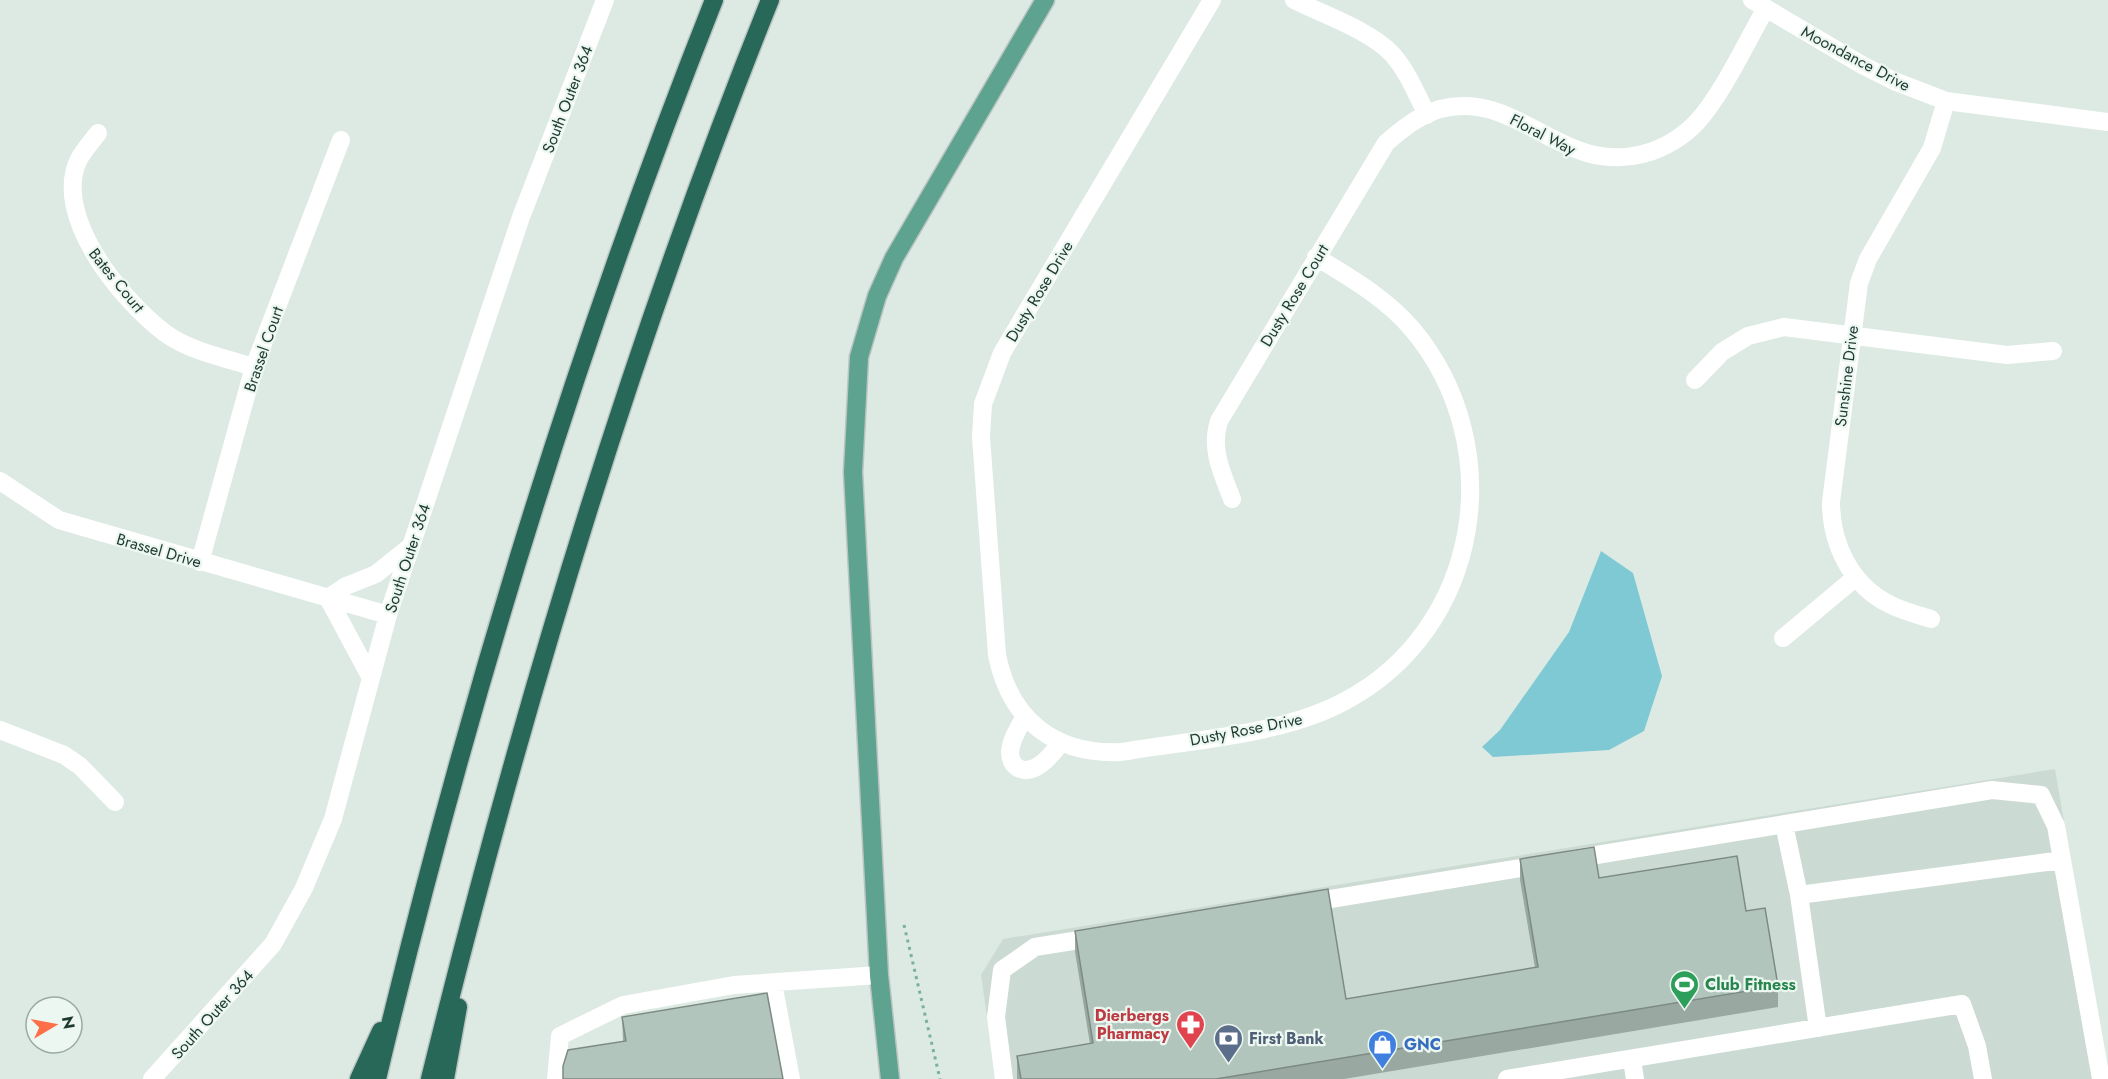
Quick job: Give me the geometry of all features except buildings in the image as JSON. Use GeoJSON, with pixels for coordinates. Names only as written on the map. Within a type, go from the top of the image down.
{"type":"FeatureCollection","features":[{"type":"Feature","properties":{"kind":"highway"},"geometry":{"type":"LineString","coordinates":[[377,1079],[396,1000],[480,691],[530,522],[612,275],[714,0]]}},
{"type":"Feature","properties":{"kind":"highway"},"geometry":{"type":"LineString","coordinates":[[430,1079],[465,938],[528,711],[597,486],[680,237],[770,0]]}},
{"type":"Feature","properties":{"kind":"highway"},"geometry":{"type":"LineString","coordinates":[[445,1079],[455,1033],[465,938]]}},
{"type":"Feature","properties":{"kind":"highway"},"geometry":{"type":"LineString","coordinates":[[359,1079],[396,1000]]}},
{"type":"Feature","properties":{"kind":"main road"},"geometry":{"type":"LineString","coordinates":[[890,1079],[879,975],[853,472],[859,357],[877,296],[894,258],[1045,0]]}},
{"type":"Feature","properties":{"kind":"street","name":"South Outer 364"},"geometry":{"type":"LineString","coordinates":[[152,1079],[273,944],[304,888],[333,819],[388,615],[521,217],[605,0]]}},
{"type":"Feature","properties":{"kind":"street","name":"Dusty Rose Drive"},"geometry":{"type":"LineString","coordinates":[[1212,0],[1002,353],[983,404],[981,436],[997,655],[1001,676],[1009,694],[1025,716],[1051,738],[1073,749],[1097,753],[1121,752],[1302,720],[1345,702],[1380,678],[1413,646],[1439,609],[1458,568],[1472,495],[1467,442],[1453,394],[1428,350],[1398,314],[1360,284],[1316,257]]}},
{"type":"Feature","properties":{"kind":"street"},"geometry":{"type":"LineString","coordinates":[[1294,0],[1364,34],[1390,52],[1407,74],[1427,115]]}},
{"type":"Feature","properties":{"kind":"street","name":"Floral Way"},"geometry":{"type":"LineString","coordinates":[[1427,115],[1440,109],[1464,107],[1489,109],[1516,118],[1583,154],[1627,158],[1650,153],[1674,142],[1697,122],[1759,4]]}},
{"type":"Feature","properties":{"kind":"street","name":"Moondance Drive"},"geometry":{"type":"LineString","coordinates":[[1759,4],[1862,65],[1894,81],[1946,101],[2108,122]]}},
{"type":"Feature","properties":{"kind":"street","name":"Sunshine Drive"},"geometry":{"type":"LineString","coordinates":[[1931,619],[1891,606],[1870,593],[1856,577],[1842,557],[1831,523],[1831,502],[1859,283],[1868,259],[1932,148],[1946,101]]}},
{"type":"Feature","properties":{"kind":"street","name":"Dusty Rose Court"},"geometry":{"type":"LineString","coordinates":[[1232,499],[1218,461],[1214,437],[1217,429],[1316,257],[1386,143],[1403,128],[1427,115]]}},
{"type":"Feature","properties":{"kind":"street","name":"Bates Court"},"geometry":{"type":"LineString","coordinates":[[98,133],[78,160],[74,183],[74,212],[90,249],[138,308],[166,334],[199,350],[254,367]]}},
{"type":"Feature","properties":{"kind":"street","name":"Brassel Court"},"geometry":{"type":"LineString","coordinates":[[200,562],[254,367],[341,140]]}},
{"type":"Feature","properties":{"kind":"street"},"geometry":{"type":"LineString","coordinates":[[1695,380],[1722,352],[1748,336],[1784,327],[2007,355],[2053,351]]}},
{"type":"Feature","properties":{"kind":"street","name":"Brassel Drive"},"geometry":{"type":"LineString","coordinates":[[0,481],[59,520],[388,615]]}},
{"type":"Feature","properties":{"kind":"street"},"geometry":{"type":"LineString","coordinates":[[371,678],[328,598],[346,586],[376,574],[411,546]]}},
{"type":"Feature","properties":{"kind":"street"},"geometry":{"type":"LineString","coordinates":[[1783,638],[1856,577]]}},
{"type":"Feature","properties":{"kind":"street"},"geometry":{"type":"LineString","coordinates":[[1025,716],[1010,751],[1011,761],[1016,767],[1023,770],[1039,766],[1061,743]]}},
{"type":"Feature","properties":{"kind":"street"},"geometry":{"type":"LineString","coordinates":[[0,730],[64,755],[80,766],[115,802]]}},
{"type":"Feature","properties":{"kind":"street"},"geometry":{"type":"LineString","coordinates":[[1292,905],[1992,790],[2041,795],[2056,826],[2101,1079]]}},
{"type":"Feature","properties":{"kind":"street"},"geometry":{"type":"LineString","coordinates":[[1784,824],[1799,896],[1818,1028]]}},
{"type":"Feature","properties":{"kind":"street"},"geometry":{"type":"LineString","coordinates":[[1799,896],[2062,860]]}},
{"type":"Feature","properties":{"kind":"street"},"geometry":{"type":"LineString","coordinates":[[1004,1079],[996,1017],[1002,970],[1035,947],[1117,934]]}},
{"type":"Feature","properties":{"kind":"street"},"geometry":{"type":"LineString","coordinates":[[556,1079],[560,1036],[623,1005],[734,985],[879,975]]}},
{"type":"Feature","properties":{"kind":"street"},"geometry":{"type":"LineString","coordinates":[[773,983],[791,1079]]}},
{"type":"Feature","properties":{"kind":"street"},"geometry":{"type":"LineString","coordinates":[[1507,1079],[1962,1004],[1977,1046],[1983,1079]]}},
{"type":"Feature","properties":{"kind":"street"},"geometry":{"type":"LineString","coordinates":[[1632,1060],[1635,1079]]}},
{"type":"Feature","properties":{"kind":"path"},"geometry":{"type":"LineString","coordinates":[[904,925],[940,1079]]}},
{"type":"Feature","properties":{"kind":"shaded area"},"geometry":{"type":"Polygon","coordinates":[[[2055,769],[2108,1079],[996,1079],[981,975],[1003,939],[2055,769]]]}},
{"type":"Feature","properties":{"kind":"water"},"geometry":{"type":"Polygon","coordinates":[[[1601,551],[1633,573],[1662,676],[1644,731],[1609,750],[1493,757],[1482,747],[1500,730],[1569,632],[1601,551]]]}},
{"type":"Feature","properties":{"kind":"place","name":"Club Fitness"},"geometry":{"type":"Point","coordinates":[1684,1010]}},
{"type":"Feature","properties":{"kind":"place","name":"Dierbergs Pharmacy"},"geometry":{"type":"Point","coordinates":[1190,1050]}},
{"type":"Feature","properties":{"kind":"place","name":"First Bank"},"geometry":{"type":"Point","coordinates":[1228,1064]}},
{"type":"Feature","properties":{"kind":"place","name":"GNC"},"geometry":{"type":"Point","coordinates":[1383,1070]}}]}
